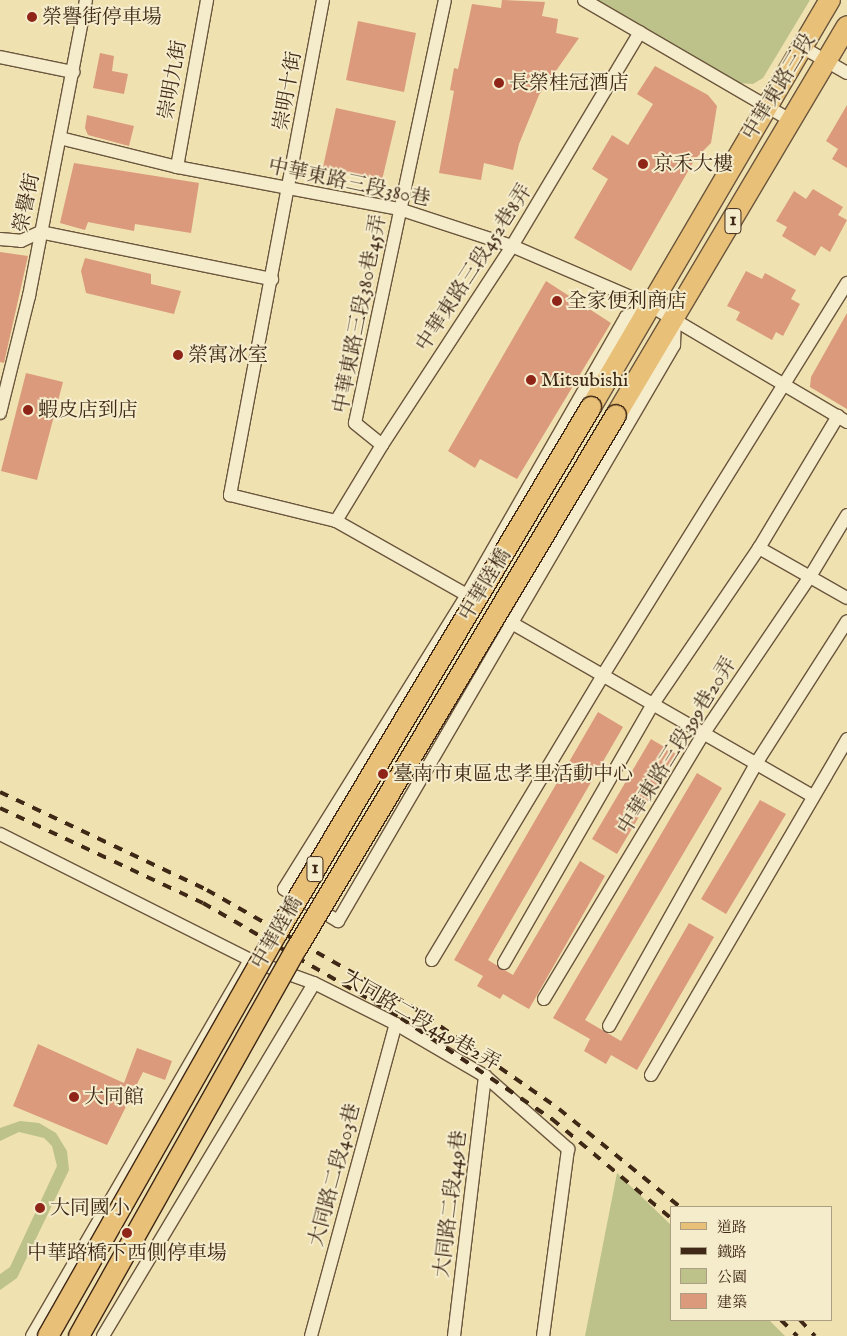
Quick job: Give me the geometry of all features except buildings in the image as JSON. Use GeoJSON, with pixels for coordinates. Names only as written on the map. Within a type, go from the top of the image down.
{"type":"FeatureCollection","features":[{"type":"Feature","properties":{"kind":"main road","name":"中華東路三段"},"geometry":{"type":"LineString","coordinates":[[591,407],[830,0]]}},
{"type":"Feature","properties":{"kind":"main road","name":"中華東路三段"},"geometry":{"type":"LineString","coordinates":[[616,415],[675,319],[847,26]]}},
{"type":"Feature","properties":{"kind":"main road","name":"中華陸橋"},"geometry":{"type":"LineString","coordinates":[[48,1336],[276,935],[591,407]]}},
{"type":"Feature","properties":{"kind":"main road","name":"中華陸橋"},"geometry":{"type":"LineString","coordinates":[[79,1336],[297,948],[616,415]]}},
{"type":"Feature","properties":{"kind":"street","name":"榮譽街"},"geometry":{"type":"LineString","coordinates":[[0,413],[29,296],[86,0]]}},
{"type":"Feature","properties":{"kind":"street","name":"崇明九街"},"geometry":{"type":"LineString","coordinates":[[177,166],[207,0]]}},
{"type":"Feature","properties":{"kind":"street","name":"崇明十街"},"geometry":{"type":"LineString","coordinates":[[324,0],[230,495],[336,521]]}},
{"type":"Feature","properties":{"kind":"street"},"geometry":{"type":"LineString","coordinates":[[399,209],[446,0]]}},
{"type":"Feature","properties":{"kind":"street"},"geometry":{"type":"LineString","coordinates":[[584,0],[792,121]]}},
{"type":"Feature","properties":{"kind":"street","name":"中華東路三段452巷8弄"},"geometry":{"type":"LineString","coordinates":[[336,521],[382,445],[512,246],[640,32]]}},
{"type":"Feature","properties":{"kind":"street"},"geometry":{"type":"LineString","coordinates":[[802,48],[847,72]]}},
{"type":"Feature","properties":{"kind":"street"},"geometry":{"type":"LineString","coordinates":[[0,57],[73,72]]}},
{"type":"Feature","properties":{"kind":"street","name":"中華東路三段380巷"},"geometry":{"type":"LineString","coordinates":[[60,138],[177,166],[399,209],[512,246],[651,306],[842,419]]}},
{"type":"Feature","properties":{"kind":"street","name":"中華東路三段380巷45弄"},"geometry":{"type":"LineString","coordinates":[[382,445],[355,423],[399,209]]}},
{"type":"Feature","properties":{"kind":"street"},"geometry":{"type":"LineString","coordinates":[[0,239],[21,240],[40,232],[272,279]]}},
{"type":"Feature","properties":{"kind":"street"},"geometry":{"type":"LineString","coordinates":[[432,960],[603,676],[786,385],[847,283]]}},
{"type":"Feature","properties":{"kind":"street"},"geometry":{"type":"LineString","coordinates":[[651,306],[626,317],[467,595],[284,889],[338,921],[510,622],[674,345],[675,319]]}},
{"type":"Feature","properties":{"kind":"street"},"geometry":{"type":"LineString","coordinates":[[504,964],[653,704],[759,548],[842,419]]}},
{"type":"Feature","properties":{"kind":"street","name":"中華東路三段399巷20弄"},"geometry":{"type":"LineString","coordinates":[[544,999],[704,733],[811,576],[847,516]]}},
{"type":"Feature","properties":{"kind":"street"},"geometry":{"type":"LineString","coordinates":[[336,521],[467,595]]}},
{"type":"Feature","properties":{"kind":"street"},"geometry":{"type":"LineString","coordinates":[[759,548],[847,598]]}},
{"type":"Feature","properties":{"kind":"street"},"geometry":{"type":"LineString","coordinates":[[609,1026],[757,762],[847,621]]}},
{"type":"Feature","properties":{"kind":"street"},"geometry":{"type":"LineString","coordinates":[[510,622],[757,762],[812,796]]}},
{"type":"Feature","properties":{"kind":"street"},"geometry":{"type":"LineString","coordinates":[[651,1075],[812,796],[847,739]]}},
{"type":"Feature","properties":{"kind":"street","name":"大同路二段449巷2弄"},"geometry":{"type":"LineString","coordinates":[[0,834],[250,960],[314,983],[396,1024],[485,1076],[568,1149],[543,1336]]}},
{"type":"Feature","properties":{"kind":"street"},"geometry":{"type":"LineString","coordinates":[[32,1336],[250,960]]}},
{"type":"Feature","properties":{"kind":"street"},"geometry":{"type":"LineString","coordinates":[[103,1336],[314,983]]}},
{"type":"Feature","properties":{"kind":"street","name":"大同路二段403巷"},"geometry":{"type":"LineString","coordinates":[[311,1336],[396,1024]]}},
{"type":"Feature","properties":{"kind":"street","name":"大同路二段449巷"},"geometry":{"type":"LineString","coordinates":[[454,1336],[485,1076]]}},
{"type":"Feature","properties":{"kind":"green space"},"geometry":{"type":"Polygon","coordinates":[[[596,0],[810,0],[763,78],[753,84],[739,83],[596,0]]]}},
{"type":"Feature","properties":{"kind":"green space"},"geometry":{"type":"Polygon","coordinates":[[[20,1121],[39,1123],[56,1133],[67,1151],[69,1170],[17,1278],[0,1290],[0,1274],[10,1267],[57,1166],[52,1146],[44,1138],[19,1132],[0,1141],[0,1128],[20,1121]]]}},
{"type":"Feature","properties":{"kind":"green space"},"geometry":{"type":"Polygon","coordinates":[[[617,1173],[670,1224],[670,1321],[770,1321],[785,1336],[585,1336],[617,1173]]]}},
{"type":"Feature","properties":{"kind":"railway"},"geometry":{"type":"LineString","coordinates":[[0,792],[207,890],[411,1006],[559,1109],[679,1206]]}},
{"type":"Feature","properties":{"kind":"railway"},"geometry":{"type":"LineString","coordinates":[[0,808],[203,903],[401,1018],[552,1119],[670,1217]]}},
{"type":"Feature","properties":{"kind":"railway"},"geometry":{"type":"LineString","coordinates":[[782,1321],[797,1336]]}},
{"type":"Feature","properties":{"kind":"railway"},"geometry":{"type":"LineString","coordinates":[[801,1321],[815,1336]]}},
{"type":"Feature","properties":{"kind":"place","name":"榮譽街停車場"},"geometry":{"type":"Point","coordinates":[32,17]}},
{"type":"Feature","properties":{"kind":"place","name":"長榮桂冠酒店"},"geometry":{"type":"Point","coordinates":[499,83]}},
{"type":"Feature","properties":{"kind":"place","name":"京禾大樓"},"geometry":{"type":"Point","coordinates":[643,164]}},
{"type":"Feature","properties":{"kind":"place","name":"全家便利商店"},"geometry":{"type":"Point","coordinates":[557,301]}},
{"type":"Feature","properties":{"kind":"place","name":"榮寓冰室"},"geometry":{"type":"Point","coordinates":[178,355]}},
{"type":"Feature","properties":{"kind":"place","name":"Mitsubishi"},"geometry":{"type":"Point","coordinates":[531,380]}},
{"type":"Feature","properties":{"kind":"place","name":"蝦皮店到店"},"geometry":{"type":"Point","coordinates":[28,410]}},
{"type":"Feature","properties":{"kind":"place","name":"臺南市東區忠孝里活動中心"},"geometry":{"type":"Point","coordinates":[383,774]}},
{"type":"Feature","properties":{"kind":"place","name":"大同館"},"geometry":{"type":"Point","coordinates":[74,1097]}},
{"type":"Feature","properties":{"kind":"place","name":"大同國小"},"geometry":{"type":"Point","coordinates":[40,1208]}},
{"type":"Feature","properties":{"kind":"place","name":"中華路橋下西側停車場"},"geometry":{"type":"Point","coordinates":[127,1233]}}]}
